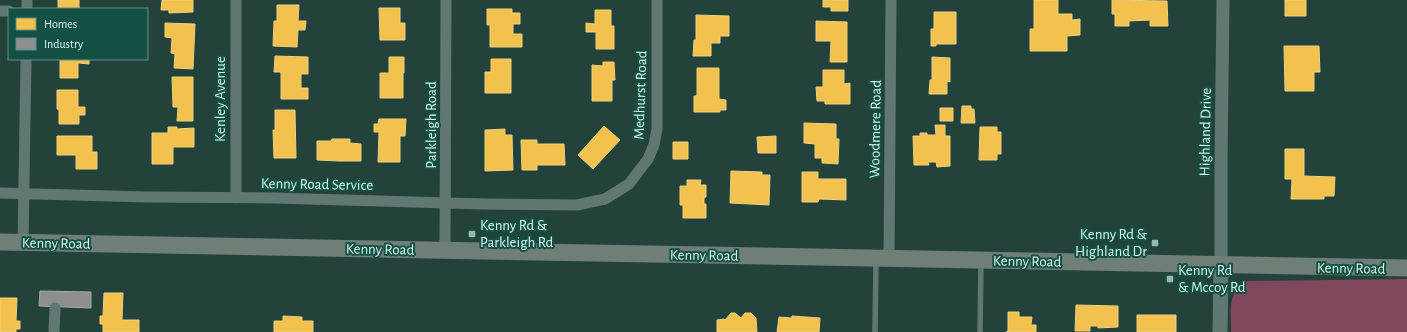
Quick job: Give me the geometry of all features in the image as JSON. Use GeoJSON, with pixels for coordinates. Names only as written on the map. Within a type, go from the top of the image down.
{"type":"FeatureCollection","features":[{"type":"Feature","properties":{"kind":"main road","name":"Kenny Road"},"geometry":{"type":"LineString","coordinates":[[0,242],[1407,268]]}},
{"type":"Feature","properties":{"kind":"main road"},"geometry":{"type":"LineString","coordinates":[[1220,332],[1221,265]]}},
{"type":"Feature","properties":{"kind":"street","name":"Kenley Avenue"},"geometry":{"type":"LineString","coordinates":[[236,0],[236,198]]}},
{"type":"Feature","properties":{"kind":"street","name":"Parkleigh Road"},"geometry":{"type":"LineString","coordinates":[[445,251],[446,0]]}},
{"type":"Feature","properties":{"kind":"street","name":"Medhurst Road"},"geometry":{"type":"LineString","coordinates":[[629,184],[648,159],[654,145],[656,129],[657,0]]}},
{"type":"Feature","properties":{"kind":"street","name":"Woodmere Road"},"geometry":{"type":"LineString","coordinates":[[882,259],[891,0]]}},
{"type":"Feature","properties":{"kind":"street","name":"Highland Drive"},"geometry":{"type":"LineString","coordinates":[[1221,265],[1223,0]]}},
{"type":"Feature","properties":{"kind":"street"},"geometry":{"type":"LineString","coordinates":[[24,243],[26,60]]}},
{"type":"Feature","properties":{"kind":"street","name":"Kenny Road Service"},"geometry":{"type":"LineString","coordinates":[[0,193],[577,205],[605,199],[629,184]]}},
{"type":"Feature","properties":{"kind":"street"},"geometry":{"type":"LineString","coordinates":[[54,332],[55,308]]}},
{"type":"Feature","properties":{"kind":"lane"},"geometry":{"type":"LineString","coordinates":[[875,332],[882,259]]}},
{"type":"Feature","properties":{"kind":"lane"},"geometry":{"type":"LineString","coordinates":[[980,332],[981,260]]}},
{"type":"Feature","properties":{"kind":"shaded area"},"geometry":{"type":"Polygon","coordinates":[[[1407,279],[1407,332],[1231,332],[1231,304],[1235,291],[1245,281],[1407,279]]]}},
{"type":"Feature","properties":{"kind":"building: Homes"},"geometry":{"type":"Polygon","coordinates":[[[58,0],[79,0],[79,8],[58,8],[58,0]]]}},
{"type":"Feature","properties":{"kind":"building: Homes"},"geometry":{"type":"Polygon","coordinates":[[[162,0],[193,0],[193,12],[169,13],[169,10],[161,10],[162,0]]]}},
{"type":"Feature","properties":{"kind":"building: Homes"},"geometry":{"type":"Polygon","coordinates":[[[823,0],[848,0],[848,11],[831,11],[831,7],[823,7],[823,0]]]}},
{"type":"Feature","properties":{"kind":"building: Homes"},"geometry":{"type":"Polygon","coordinates":[[[1034,0],[1058,0],[1058,14],[1072,14],[1072,20],[1080,19],[1080,35],[1067,36],[1067,51],[1030,51],[1030,29],[1034,29],[1034,0]]]}},
{"type":"Feature","properties":{"kind":"building: Homes"},"geometry":{"type":"Polygon","coordinates":[[[1112,0],[1167,1],[1168,26],[1150,26],[1150,20],[1129,21],[1129,26],[1115,26],[1115,14],[1112,14],[1112,0]]]}},
{"type":"Feature","properties":{"kind":"building: Homes"},"geometry":{"type":"Polygon","coordinates":[[[1285,0],[1306,0],[1306,16],[1285,16],[1285,0]]]}},
{"type":"Feature","properties":{"kind":"building: Homes"},"geometry":{"type":"Polygon","coordinates":[[[277,5],[299,5],[298,21],[306,21],[305,30],[298,30],[297,47],[273,46],[274,21],[277,21],[277,5]]]}},
{"type":"Feature","properties":{"kind":"building: Homes"},"geometry":{"type":"Polygon","coordinates":[[[379,8],[400,8],[400,23],[405,23],[405,40],[380,40],[379,8]]]}},
{"type":"Feature","properties":{"kind":"building: Homes"},"geometry":{"type":"Polygon","coordinates":[[[487,9],[512,9],[512,13],[520,13],[520,24],[513,24],[513,34],[522,34],[522,47],[490,47],[490,25],[487,25],[487,9]]]}},
{"type":"Feature","properties":{"kind":"building: Homes"},"geometry":{"type":"Polygon","coordinates":[[[595,10],[611,10],[611,26],[614,26],[614,49],[596,49],[596,32],[586,32],[586,23],[595,24],[595,10]]]}},
{"type":"Feature","properties":{"kind":"building: Homes"},"geometry":{"type":"Polygon","coordinates":[[[934,12],[956,12],[956,44],[936,44],[936,46],[931,46],[931,29],[934,29],[934,12]]]}},
{"type":"Feature","properties":{"kind":"building: Homes"},"geometry":{"type":"Polygon","coordinates":[[[696,15],[729,16],[729,36],[720,36],[720,43],[711,43],[711,56],[693,56],[694,40],[696,40],[696,15]]]}},
{"type":"Feature","properties":{"kind":"building: Homes"},"geometry":{"type":"Polygon","coordinates":[[[816,21],[847,22],[847,62],[830,62],[831,41],[816,41],[816,21]]]}},
{"type":"Feature","properties":{"kind":"building: Homes"},"geometry":{"type":"Polygon","coordinates":[[[165,23],[195,24],[193,69],[174,68],[175,54],[171,53],[172,38],[165,37],[165,23]]]}},
{"type":"Feature","properties":{"kind":"building: Homes"},"geometry":{"type":"Polygon","coordinates":[[[1284,46],[1319,46],[1320,72],[1314,72],[1314,91],[1285,91],[1284,46]]]}},
{"type":"Feature","properties":{"kind":"building: Homes"},"geometry":{"type":"Polygon","coordinates":[[[275,56],[308,57],[308,74],[301,74],[301,88],[308,88],[308,99],[281,99],[281,72],[274,72],[275,56]]]}},
{"type":"Feature","properties":{"kind":"building: Homes"},"geometry":{"type":"Polygon","coordinates":[[[389,57],[404,57],[403,98],[380,98],[380,73],[389,73],[389,57]]]}},
{"type":"Feature","properties":{"kind":"building: Homes"},"geometry":{"type":"Polygon","coordinates":[[[932,57],[950,58],[950,82],[947,81],[947,94],[929,94],[930,80],[932,80],[932,57]]]}},
{"type":"Feature","properties":{"kind":"building: Homes"},"geometry":{"type":"Polygon","coordinates":[[[491,59],[511,59],[511,93],[485,93],[485,72],[491,72],[491,59]]]}},
{"type":"Feature","properties":{"kind":"building: Homes"},"geometry":{"type":"Polygon","coordinates":[[[60,60],[89,60],[89,64],[78,63],[78,78],[60,78],[60,60]]]}},
{"type":"Feature","properties":{"kind":"building: Homes"},"geometry":{"type":"Polygon","coordinates":[[[603,62],[614,62],[615,80],[612,80],[612,101],[592,101],[592,65],[603,66],[603,62]]]}},
{"type":"Feature","properties":{"kind":"building: Homes"},"geometry":{"type":"Polygon","coordinates":[[[697,68],[719,68],[719,99],[726,100],[726,110],[720,110],[720,112],[694,112],[694,96],[697,96],[697,68]]]}},
{"type":"Feature","properties":{"kind":"building: Homes"},"geometry":{"type":"Polygon","coordinates":[[[823,70],[844,70],[844,84],[850,83],[850,104],[825,104],[825,101],[817,101],[816,87],[823,87],[823,70]]]}},
{"type":"Feature","properties":{"kind":"building: Homes"},"geometry":{"type":"Polygon","coordinates":[[[172,77],[193,77],[193,121],[177,121],[178,107],[173,107],[172,77]]]}},
{"type":"Feature","properties":{"kind":"building: Homes"},"geometry":{"type":"Polygon","coordinates":[[[57,90],[78,90],[78,107],[85,107],[85,115],[79,115],[79,124],[59,124],[57,90]]]}},
{"type":"Feature","properties":{"kind":"building: Homes"},"geometry":{"type":"Polygon","coordinates":[[[962,106],[971,106],[971,109],[974,109],[975,123],[961,123],[962,106]]]}},
{"type":"Feature","properties":{"kind":"building: Homes"},"geometry":{"type":"Polygon","coordinates":[[[940,108],[953,108],[953,121],[940,121],[940,108]]]}},
{"type":"Feature","properties":{"kind":"building: Homes"},"geometry":{"type":"Polygon","coordinates":[[[275,110],[295,110],[296,158],[274,158],[273,130],[275,130],[275,110]]]}},
{"type":"Feature","properties":{"kind":"building: Homes"},"geometry":{"type":"Polygon","coordinates":[[[379,119],[406,119],[405,136],[400,136],[400,162],[378,162],[379,132],[374,132],[374,124],[378,124],[379,119]]]}},
{"type":"Feature","properties":{"kind":"building: Homes"},"geometry":{"type":"Polygon","coordinates":[[[804,123],[836,124],[836,139],[839,139],[838,164],[822,163],[822,158],[815,158],[815,144],[804,143],[804,123]]]}},
{"type":"Feature","properties":{"kind":"building: Homes"},"geometry":{"type":"Polygon","coordinates":[[[935,125],[945,125],[945,136],[950,136],[950,166],[937,167],[936,162],[928,162],[929,165],[914,165],[913,136],[920,136],[920,133],[936,135],[935,125]]]}},
{"type":"Feature","properties":{"kind":"building: Homes"},"geometry":{"type":"Polygon","coordinates":[[[604,126],[620,140],[593,169],[578,155],[604,126]]]}},
{"type":"Feature","properties":{"kind":"building: Homes"},"geometry":{"type":"Polygon","coordinates":[[[168,127],[177,127],[177,129],[194,128],[194,147],[173,147],[173,164],[152,164],[152,133],[168,133],[168,127]]]}},
{"type":"Feature","properties":{"kind":"building: Homes"},"geometry":{"type":"Polygon","coordinates":[[[980,127],[997,127],[997,132],[1001,132],[1001,154],[997,154],[997,160],[979,160],[980,127]]]}},
{"type":"Feature","properties":{"kind":"building: Homes"},"geometry":{"type":"Polygon","coordinates":[[[505,129],[505,135],[512,135],[513,170],[485,171],[485,130],[505,129]]]}},
{"type":"Feature","properties":{"kind":"building: Homes"},"geometry":{"type":"Polygon","coordinates":[[[57,136],[92,136],[92,152],[97,152],[97,169],[76,169],[76,155],[57,155],[57,136]]]}},
{"type":"Feature","properties":{"kind":"building: Homes"},"geometry":{"type":"Polygon","coordinates":[[[776,136],[776,153],[758,153],[757,137],[776,136]]]}},
{"type":"Feature","properties":{"kind":"building: Homes"},"geometry":{"type":"Polygon","coordinates":[[[332,139],[350,139],[350,143],[361,144],[361,161],[317,160],[317,141],[331,141],[332,139]]]}},
{"type":"Feature","properties":{"kind":"building: Homes"},"geometry":{"type":"Polygon","coordinates":[[[521,140],[537,140],[537,144],[564,144],[565,165],[537,165],[537,170],[522,170],[521,140]]]}},
{"type":"Feature","properties":{"kind":"building: Homes"},"geometry":{"type":"Polygon","coordinates":[[[673,142],[688,142],[688,159],[673,159],[673,142]]]}},
{"type":"Feature","properties":{"kind":"building: Homes"},"geometry":{"type":"Polygon","coordinates":[[[1285,149],[1304,149],[1304,176],[1335,177],[1334,196],[1324,196],[1324,199],[1291,199],[1292,179],[1285,179],[1285,149]]]}},
{"type":"Feature","properties":{"kind":"building: Homes"},"geometry":{"type":"Polygon","coordinates":[[[731,171],[762,172],[762,175],[770,175],[769,205],[730,203],[731,171]]]}},
{"type":"Feature","properties":{"kind":"building: Homes"},"geometry":{"type":"Polygon","coordinates":[[[802,172],[818,172],[818,179],[846,179],[846,200],[819,199],[818,202],[802,202],[802,172]]]}},
{"type":"Feature","properties":{"kind":"building: Homes"},"geometry":{"type":"Polygon","coordinates":[[[687,180],[701,180],[700,185],[706,185],[706,197],[704,198],[704,204],[706,204],[706,218],[683,218],[683,205],[680,205],[680,186],[687,186],[687,180]]]}},
{"type":"Feature","properties":{"kind":"building: Homes"},"geometry":{"type":"Polygon","coordinates":[[[104,293],[123,293],[122,320],[139,320],[139,332],[103,332],[103,324],[100,324],[100,316],[103,316],[104,293]]]}},
{"type":"Feature","properties":{"kind":"building: Homes"},"geometry":{"type":"Polygon","coordinates":[[[0,298],[17,298],[16,321],[20,321],[20,329],[16,329],[16,332],[0,332],[0,298]]]}},
{"type":"Feature","properties":{"kind":"building: Homes"},"geometry":{"type":"Polygon","coordinates":[[[1076,305],[1118,306],[1118,327],[1098,328],[1098,326],[1090,326],[1090,331],[1075,331],[1076,305]]]}},
{"type":"Feature","properties":{"kind":"building: Homes"},"geometry":{"type":"Polygon","coordinates":[[[1008,312],[1019,312],[1019,317],[1032,317],[1031,325],[1036,325],[1036,332],[1006,332],[1008,331],[1008,312]]]}},
{"type":"Feature","properties":{"kind":"building: Homes"},"geometry":{"type":"Polygon","coordinates":[[[731,313],[735,313],[741,318],[745,313],[751,313],[756,318],[757,332],[717,332],[717,320],[725,320],[731,313]]]}},
{"type":"Feature","properties":{"kind":"building: Homes"},"geometry":{"type":"Polygon","coordinates":[[[1137,315],[1176,315],[1176,332],[1137,332],[1137,315]]]}},
{"type":"Feature","properties":{"kind":"building: Homes"},"geometry":{"type":"Polygon","coordinates":[[[283,316],[302,317],[302,321],[313,321],[313,332],[274,332],[274,321],[283,321],[283,316]]]}},
{"type":"Feature","properties":{"kind":"building: Homes"},"geometry":{"type":"Polygon","coordinates":[[[792,316],[820,318],[819,332],[777,332],[779,317],[792,318],[792,316]]]}},
{"type":"Feature","properties":{"kind":"building: Industry"},"geometry":{"type":"Polygon","coordinates":[[[40,291],[91,292],[91,308],[39,306],[40,291]]]}},
{"type":"Feature","properties":{"kind":"place","name":"Kenny Rd & Parkleigh Rd"},"geometry":{"type":"Point","coordinates":[472,234]}},
{"type":"Feature","properties":{"kind":"place","name":"Kenny Rd & Highland Dr"},"geometry":{"type":"Point","coordinates":[1155,243]}},
{"type":"Feature","properties":{"kind":"place","name":"Kenny Rd & Mccoy Rd"},"geometry":{"type":"Point","coordinates":[1170,279]}}]}
